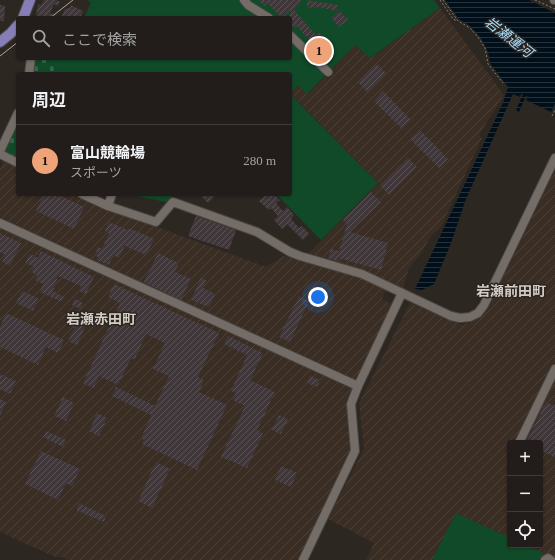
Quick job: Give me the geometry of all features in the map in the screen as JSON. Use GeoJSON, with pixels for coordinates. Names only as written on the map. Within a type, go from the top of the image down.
{"type":"FeatureCollection","features":[{"type":"Feature","properties":{"kind":"main road"},"geometry":{"type":"LineString","coordinates":[[24,16],[30,0]]}},
{"type":"Feature","properties":{"kind":"main road"},"geometry":{"type":"LineString","coordinates":[[0,42],[16,27]]}},
{"type":"Feature","properties":{"kind":"street"},"geometry":{"type":"LineString","coordinates":[[246,2],[266,16]]}},
{"type":"Feature","properties":{"kind":"street"},"geometry":{"type":"LineString","coordinates":[[292,36],[328,72]]}},
{"type":"Feature","properties":{"kind":"street"},"geometry":{"type":"LineString","coordinates":[[29,72],[31,60]]}},
{"type":"Feature","properties":{"kind":"street"},"geometry":{"type":"LineString","coordinates":[[0,151],[16,117]]}},
{"type":"Feature","properties":{"kind":"street"},"geometry":{"type":"LineString","coordinates":[[0,154],[16,162]]}},
{"type":"Feature","properties":{"kind":"street"},"geometry":{"type":"LineString","coordinates":[[86,196],[108,206],[156,222],[173,202],[257,232],[295,254],[362,274],[451,316],[465,318],[478,313],[484,305],[555,158]]}},
{"type":"Feature","properties":{"kind":"street"},"geometry":{"type":"LineString","coordinates":[[108,206],[111,196]]}},
{"type":"Feature","properties":{"kind":"street"},"geometry":{"type":"LineString","coordinates":[[0,223],[358,386]]}},
{"type":"Feature","properties":{"kind":"street"},"geometry":{"type":"LineString","coordinates":[[303,560],[355,450],[351,404],[402,293]]}},
{"type":"Feature","properties":{"kind":"street"},"geometry":{"type":"LineString","coordinates":[[520,440],[555,369]]}},
{"type":"Feature","properties":{"kind":"street"},"geometry":{"type":"LineString","coordinates":[[545,560],[548,558],[551,560]]}},
{"type":"Feature","properties":{"kind":"path"},"geometry":{"type":"LineString","coordinates":[[440,0],[453,19],[470,28],[478,37],[485,48],[488,64],[503,83]]}},
{"type":"Feature","properties":{"kind":"path"},"geometry":{"type":"LineString","coordinates":[[443,0],[458,21]]}},
{"type":"Feature","properties":{"kind":"path"},"geometry":{"type":"LineString","coordinates":[[535,0],[555,9]]}},
{"type":"Feature","properties":{"kind":"path"},"geometry":{"type":"LineString","coordinates":[[552,116],[555,110]]}},
{"type":"Feature","properties":{"kind":"shaded area"},"geometry":{"type":"Polygon","coordinates":[[[440,8],[504,95],[479,135],[482,138],[441,227],[432,235],[420,255],[409,268],[403,288],[366,271],[308,254],[378,183],[292,95],[292,91],[298,85],[308,94],[355,45],[371,58],[440,8]]]}},
{"type":"Feature","properties":{"kind":"shaded area"},"geometry":{"type":"Polygon","coordinates":[[[4,159],[16,165],[16,196],[80,196],[108,209],[266,267],[284,256],[363,279],[386,290],[382,299],[393,305],[347,403],[351,451],[299,560],[68,560],[62,557],[55,557],[0,532],[0,169],[4,159]]]}},
{"type":"Feature","properties":{"kind":"shaded area"},"geometry":{"type":"Polygon","coordinates":[[[555,170],[555,560],[366,560],[374,543],[328,519],[364,449],[359,403],[410,303],[462,325],[480,317],[489,307],[555,170]]]}},
{"type":"Feature","properties":{"kind":"green space"},"geometry":{"type":"Polygon","coordinates":[[[87,0],[434,0],[440,8],[370,58],[355,45],[307,94],[298,85],[292,91],[292,72],[54,72],[53,60],[292,60],[292,16],[85,16],[91,3],[87,0]]]}},
{"type":"Feature","properties":{"kind":"green space"},"geometry":{"type":"Polygon","coordinates":[[[36,60],[53,60],[54,72],[33,72],[36,60]]]}},
{"type":"Feature","properties":{"kind":"green space"},"geometry":{"type":"Polygon","coordinates":[[[292,96],[378,183],[321,240],[278,196],[292,196],[292,96]]]}},
{"type":"Feature","properties":{"kind":"green space"},"geometry":{"type":"Polygon","coordinates":[[[16,127],[16,159],[4,153],[16,127]]]}},
{"type":"Feature","properties":{"kind":"green space"},"geometry":{"type":"Polygon","coordinates":[[[136,196],[173,196],[166,202],[136,196]]]}},
{"type":"Feature","properties":{"kind":"green space"},"geometry":{"type":"Polygon","coordinates":[[[456,513],[507,537],[507,548],[532,548],[543,553],[540,560],[432,560],[456,513]]]}},
{"type":"Feature","properties":{"kind":"water","name":"岩瀬運河"},"geometry":{"type":"Polygon","coordinates":[[[445,0],[529,0],[555,13],[555,104],[551,112],[526,100],[528,97],[526,96],[519,112],[516,110],[523,94],[521,94],[520,97],[513,94],[466,199],[451,243],[434,284],[422,290],[415,289],[503,103],[508,87],[490,63],[488,52],[481,38],[470,26],[459,19],[445,0]]]}},
{"type":"Feature","properties":{"kind":"building"},"geometry":{"type":"Polygon","coordinates":[[[44,0],[56,0],[60,2],[58,6],[54,4],[50,13],[56,16],[36,15],[38,4],[41,5],[44,0]]]}},
{"type":"Feature","properties":{"kind":"building"},"geometry":{"type":"Polygon","coordinates":[[[259,0],[302,0],[294,10],[316,35],[319,32],[326,40],[316,48],[297,26],[294,29],[292,26],[292,16],[290,16],[290,10],[284,16],[280,16],[267,3],[264,6],[259,0]]]}},
{"type":"Feature","properties":{"kind":"building"},"geometry":{"type":"Polygon","coordinates":[[[307,0],[338,5],[337,11],[319,7],[307,8],[307,0]]]}},
{"type":"Feature","properties":{"kind":"building"},"geometry":{"type":"Polygon","coordinates":[[[0,5],[5,6],[4,21],[0,21],[0,5]]]}},
{"type":"Feature","properties":{"kind":"building"},"geometry":{"type":"Polygon","coordinates":[[[71,5],[83,11],[81,16],[62,16],[65,9],[70,8],[71,5]]]}},
{"type":"Feature","properties":{"kind":"building"},"geometry":{"type":"Polygon","coordinates":[[[339,11],[348,19],[339,27],[331,18],[339,11]]]}},
{"type":"Feature","properties":{"kind":"building"},"geometry":{"type":"Polygon","coordinates":[[[377,64],[386,73],[367,92],[358,82],[377,64]]]}},
{"type":"Feature","properties":{"kind":"building"},"geometry":{"type":"Polygon","coordinates":[[[383,91],[411,120],[402,129],[374,101],[383,91]]]}},
{"type":"Feature","properties":{"kind":"building"},"geometry":{"type":"Polygon","coordinates":[[[421,131],[448,159],[439,168],[411,140],[421,131]]]}},
{"type":"Feature","properties":{"kind":"building"},"geometry":{"type":"Polygon","coordinates":[[[408,158],[417,167],[389,195],[380,185],[408,158]]]}},
{"type":"Feature","properties":{"kind":"building"},"geometry":{"type":"Polygon","coordinates":[[[371,192],[381,202],[350,232],[388,243],[381,270],[338,258],[338,261],[328,258],[331,249],[339,251],[347,224],[343,220],[371,192]]]}},
{"type":"Feature","properties":{"kind":"building"},"geometry":{"type":"Polygon","coordinates":[[[43,196],[60,196],[84,207],[74,229],[36,211],[43,196]]]}},
{"type":"Feature","properties":{"kind":"building"},"geometry":{"type":"Polygon","coordinates":[[[201,196],[215,196],[208,203],[201,196]]]}},
{"type":"Feature","properties":{"kind":"building"},"geometry":{"type":"Polygon","coordinates":[[[265,196],[276,196],[280,200],[276,203],[283,211],[287,207],[294,215],[291,219],[299,228],[302,226],[309,234],[303,240],[287,224],[282,229],[274,220],[278,216],[271,208],[269,210],[259,201],[265,196]]]}},
{"type":"Feature","properties":{"kind":"building"},"geometry":{"type":"Polygon","coordinates":[[[196,216],[236,230],[229,250],[188,236],[196,216]]]}},
{"type":"Feature","properties":{"kind":"building"},"geometry":{"type":"Polygon","coordinates":[[[109,222],[128,230],[129,228],[154,239],[146,255],[125,246],[119,258],[113,255],[109,265],[97,260],[98,257],[95,255],[98,247],[102,249],[109,233],[105,231],[109,222]]]}},
{"type":"Feature","properties":{"kind":"building"},"geometry":{"type":"Polygon","coordinates":[[[0,233],[21,243],[10,266],[2,262],[6,255],[0,252],[0,233]]]}},
{"type":"Feature","properties":{"kind":"building"},"geometry":{"type":"Polygon","coordinates":[[[41,251],[94,277],[86,294],[79,291],[81,286],[58,276],[53,291],[64,297],[62,302],[40,292],[43,284],[35,280],[37,275],[31,272],[34,267],[25,263],[30,254],[38,258],[41,251]]]}},
{"type":"Feature","properties":{"kind":"building"},"geometry":{"type":"Polygon","coordinates":[[[158,253],[179,263],[175,272],[191,279],[181,300],[144,282],[158,253]]]}},
{"type":"Feature","properties":{"kind":"building"},"geometry":{"type":"Polygon","coordinates":[[[201,278],[206,280],[203,288],[215,294],[209,307],[191,300],[201,278]]]}},
{"type":"Feature","properties":{"kind":"building"},"geometry":{"type":"Polygon","coordinates":[[[114,284],[219,333],[198,377],[204,380],[199,392],[227,405],[197,470],[142,444],[144,440],[141,438],[151,415],[112,396],[116,387],[155,406],[169,376],[153,369],[165,343],[146,334],[135,359],[131,358],[118,385],[99,376],[94,388],[83,383],[120,303],[108,297],[114,284]]]}},
{"type":"Feature","properties":{"kind":"building"},"geometry":{"type":"Polygon","coordinates":[[[22,291],[38,298],[33,311],[16,303],[22,291]]]}},
{"type":"Feature","properties":{"kind":"building"},"geometry":{"type":"Polygon","coordinates":[[[299,296],[309,301],[290,342],[279,337],[299,296]]]}},
{"type":"Feature","properties":{"kind":"building"},"geometry":{"type":"Polygon","coordinates":[[[75,299],[83,303],[81,309],[72,305],[75,299]]]}},
{"type":"Feature","properties":{"kind":"building"},"geometry":{"type":"Polygon","coordinates":[[[6,313],[64,340],[58,353],[46,347],[38,365],[0,347],[0,327],[6,313]]]}},
{"type":"Feature","properties":{"kind":"building"},"geometry":{"type":"Polygon","coordinates":[[[78,321],[86,325],[77,345],[68,341],[78,321]]]}},
{"type":"Feature","properties":{"kind":"building"},"geometry":{"type":"Polygon","coordinates":[[[228,336],[263,353],[250,380],[275,392],[257,430],[263,433],[247,468],[221,457],[245,406],[233,400],[236,393],[231,391],[247,355],[224,344],[228,336]]]}},
{"type":"Feature","properties":{"kind":"building"},"geometry":{"type":"Polygon","coordinates":[[[0,374],[16,381],[10,394],[0,389],[0,374]]]}},
{"type":"Feature","properties":{"kind":"building"},"geometry":{"type":"Polygon","coordinates":[[[310,376],[320,380],[317,387],[307,383],[310,376]]]}},
{"type":"Feature","properties":{"kind":"building"},"geometry":{"type":"Polygon","coordinates":[[[63,397],[74,403],[66,421],[54,416],[63,397]]]}},
{"type":"Feature","properties":{"kind":"building"},"geometry":{"type":"Polygon","coordinates":[[[0,399],[6,402],[0,416],[0,399]]]}},
{"type":"Feature","properties":{"kind":"building"},"geometry":{"type":"Polygon","coordinates":[[[546,402],[555,406],[555,457],[543,451],[543,440],[527,440],[546,402]]]}},
{"type":"Feature","properties":{"kind":"building"},"geometry":{"type":"Polygon","coordinates":[[[97,413],[107,418],[99,436],[89,431],[97,413]]]}},
{"type":"Feature","properties":{"kind":"building"},"geometry":{"type":"Polygon","coordinates":[[[279,415],[288,419],[281,434],[272,430],[279,415]]]}},
{"type":"Feature","properties":{"kind":"building"},"geometry":{"type":"Polygon","coordinates":[[[46,431],[66,440],[63,447],[43,437],[46,431]]]}},
{"type":"Feature","properties":{"kind":"building"},"geometry":{"type":"Polygon","coordinates":[[[41,451],[80,469],[72,486],[66,483],[58,500],[25,484],[41,451]]]}},
{"type":"Feature","properties":{"kind":"building"},"geometry":{"type":"Polygon","coordinates":[[[156,462],[170,469],[152,508],[138,501],[156,462]]]}},
{"type":"Feature","properties":{"kind":"building"},"geometry":{"type":"Polygon","coordinates":[[[281,466],[297,473],[291,487],[275,480],[281,466]]]}},
{"type":"Feature","properties":{"kind":"building"},"geometry":{"type":"Polygon","coordinates":[[[79,503],[106,516],[104,522],[76,510],[79,503]]]}},
{"type":"Feature","properties":{"kind":"tram line"},"geometry":{"type":"LineString","coordinates":[[53,16],[73,0]]}},
{"type":"Feature","properties":{"kind":"tram line"},"geometry":{"type":"LineString","coordinates":[[0,56],[16,44]]}},
{"type":"Feature","properties":{"kind":"place","name":"富山競輪場"},"geometry":{"type":"Point","coordinates":[319,51]}},
{"type":"Feature","properties":{"kind":"district","name":"岩瀬前田町"},"geometry":{"type":"Point","coordinates":[511,291]}},
{"type":"Feature","properties":{"kind":"district","name":"岩瀬赤田町"},"geometry":{"type":"Point","coordinates":[101,319]}}]}
